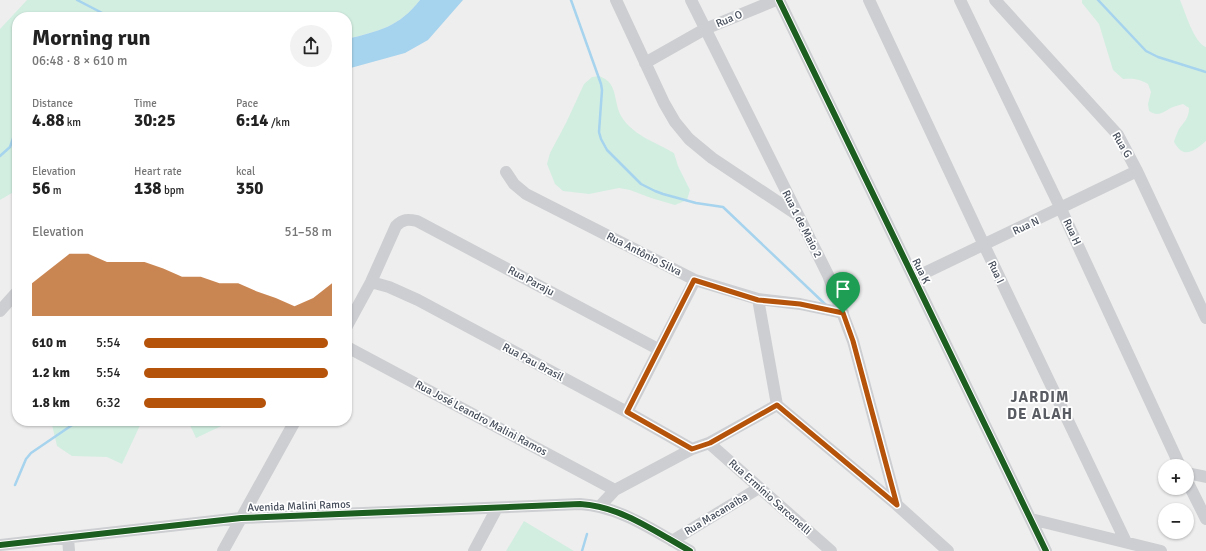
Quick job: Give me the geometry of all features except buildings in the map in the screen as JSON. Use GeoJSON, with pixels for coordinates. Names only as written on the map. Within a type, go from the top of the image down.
{"type":"FeatureCollection","features":[{"type":"Feature","properties":{"kind":"street"},"geometry":{"type":"LineString","coordinates":[[616,0],[664,103],[675,122],[689,138],[712,158],[797,214]]}},
{"type":"Feature","properties":{"kind":"street","name":"Rua 1 de Maio 2"},"geometry":{"type":"LineString","coordinates":[[691,0],[828,275],[853,341],[897,505]]}},
{"type":"Feature","properties":{"kind":"street","name":"Rua O"},"geometry":{"type":"LineString","coordinates":[[645,63],[705,30],[776,0]]}},
{"type":"Feature","properties":{"kind":"street","name":"Rua K"},"geometry":{"type":"LineString","coordinates":[[779,0],[1046,551]]}},
{"type":"Feature","properties":{"kind":"street","name":"Rua I"},"geometry":{"type":"LineString","coordinates":[[869,0],[1126,542]]}},
{"type":"Feature","properties":{"kind":"street","name":"Rua H"},"geometry":{"type":"LineString","coordinates":[[960,0],[1061,209],[1177,459]]}},
{"type":"Feature","properties":{"kind":"street","name":"Rua G"},"geometry":{"type":"LineString","coordinates":[[995,0],[1106,120],[1118,135],[1137,171],[1206,318]]}},
{"type":"Feature","properties":{"kind":"street","name":"Rua N"},"geometry":{"type":"LineString","coordinates":[[914,278],[1061,209],[1137,171]]}},
{"type":"Feature","properties":{"kind":"street","name":"Rua Antônio Silva"},"geometry":{"type":"LineString","coordinates":[[506,172],[514,184],[526,194],[694,280],[758,300],[800,304],[843,313]]}},
{"type":"Feature","properties":{"kind":"street","name":"Rua Paraju"},"geometry":{"type":"LineString","coordinates":[[371,282],[396,226],[401,221],[407,219],[417,221],[658,349]]}},
{"type":"Feature","properties":{"kind":"street"},"geometry":{"type":"LineString","coordinates":[[627,412],[694,280]]}},
{"type":"Feature","properties":{"kind":"street"},"geometry":{"type":"LineString","coordinates":[[352,317],[371,282]]}},
{"type":"Feature","properties":{"kind":"street","name":"Rua Pau Brasil"},"geometry":{"type":"LineString","coordinates":[[371,282],[418,300],[627,412],[692,449]]}},
{"type":"Feature","properties":{"kind":"street"},"geometry":{"type":"LineString","coordinates":[[0,311],[12,298]]}},
{"type":"Feature","properties":{"kind":"street"},"geometry":{"type":"LineString","coordinates":[[758,300],[777,405],[897,505],[948,551]]}},
{"type":"Feature","properties":{"kind":"street","name":"Rua José Leandro Malini Ramos"},"geometry":{"type":"LineString","coordinates":[[352,350],[615,490]]}},
{"type":"Feature","properties":{"kind":"street"},"geometry":{"type":"LineString","coordinates":[[600,506],[615,490],[692,449],[710,443],[777,405]]}},
{"type":"Feature","properties":{"kind":"street"},"geometry":{"type":"LineString","coordinates":[[223,551],[292,426]]}},
{"type":"Feature","properties":{"kind":"street","name":"Rua Ermínio Sarcenelli"},"geometry":{"type":"LineString","coordinates":[[710,443],[831,551]]}},
{"type":"Feature","properties":{"kind":"street"},"geometry":{"type":"LineString","coordinates":[[1194,474],[1206,477]]}},
{"type":"Feature","properties":{"kind":"street","name":"Rua Macanaíba"},"geometry":{"type":"LineString","coordinates":[[672,541],[760,488]]}},
{"type":"Feature","properties":{"kind":"street"},"geometry":{"type":"LineString","coordinates":[[1194,495],[1206,520]]}},
{"type":"Feature","properties":{"kind":"street","name":"Avenida Malini Ramos"},"geometry":{"type":"LineString","coordinates":[[0,545],[241,518],[580,504],[600,506],[630,517],[690,551]]}},
{"type":"Feature","properties":{"kind":"street"},"geometry":{"type":"LineString","coordinates":[[474,551],[497,508]]}},
{"type":"Feature","properties":{"kind":"street"},"geometry":{"type":"LineString","coordinates":[[1031,519],[1161,551]]}},
{"type":"Feature","properties":{"kind":"street"},"geometry":{"type":"LineString","coordinates":[[68,538],[69,551]]}},
{"type":"Feature","properties":{"kind":"green space"},"geometry":{"type":"Polygon","coordinates":[[[27,0],[420,0],[404,16],[388,27],[352,38],[352,12],[16,12],[27,0]]]}},
{"type":"Feature","properties":{"kind":"green space"},"geometry":{"type":"Polygon","coordinates":[[[1082,0],[1180,0],[1194,33],[1198,40],[1206,47],[1206,141],[1189,152],[1182,151],[1178,148],[1174,140],[1187,117],[1189,108],[1183,104],[1159,114],[1149,111],[1148,104],[1151,92],[1148,84],[1136,79],[1123,79],[1113,70],[1099,24],[1082,3],[1082,0]]]}},
{"type":"Feature","properties":{"kind":"green space"},"geometry":{"type":"Polygon","coordinates":[[[12,16],[12,193],[0,200],[0,29],[12,16]]]}},
{"type":"Feature","properties":{"kind":"green space"},"geometry":{"type":"Polygon","coordinates":[[[599,76],[606,79],[613,89],[620,113],[628,125],[640,135],[674,153],[678,166],[690,190],[687,200],[675,205],[630,190],[619,188],[589,194],[563,191],[555,184],[547,164],[550,153],[584,84],[592,77],[599,76]]]}},
{"type":"Feature","properties":{"kind":"green space"},"geometry":{"type":"Polygon","coordinates":[[[52,426],[140,426],[122,464],[107,457],[72,456],[57,446],[52,426]]]}},
{"type":"Feature","properties":{"kind":"green space"},"geometry":{"type":"Polygon","coordinates":[[[190,426],[221,426],[196,438],[190,426]]]}},
{"type":"Feature","properties":{"kind":"green space"},"geometry":{"type":"Polygon","coordinates":[[[524,521],[574,551],[506,551],[524,521]]]}},
{"type":"Feature","properties":{"kind":"water"},"geometry":{"type":"Polygon","coordinates":[[[420,0],[463,0],[428,40],[405,53],[352,68],[352,38],[388,27],[412,9],[420,0]]]}},
{"type":"Feature","properties":{"kind":"waterway"},"geometry":{"type":"LineString","coordinates":[[77,0],[100,12]]}},
{"type":"Feature","properties":{"kind":"waterway"},"geometry":{"type":"LineString","coordinates":[[571,0],[601,84],[602,90],[599,132],[607,150],[641,184],[655,191],[696,203],[723,207],[826,305]]}},
{"type":"Feature","properties":{"kind":"waterway"},"geometry":{"type":"LineString","coordinates":[[1098,0],[1146,51],[1158,57],[1206,72]]}},
{"type":"Feature","properties":{"kind":"waterway"},"geometry":{"type":"LineString","coordinates":[[0,156],[10,147],[12,141]]}},
{"type":"Feature","properties":{"kind":"waterway"},"geometry":{"type":"LineString","coordinates":[[15,485],[26,459],[31,453],[71,426]]}},
{"type":"Feature","properties":{"kind":"waterway"},"geometry":{"type":"LineString","coordinates":[[582,551],[587,534]]}},
{"type":"Feature","properties":{"kind":"cycle path"},"geometry":{"type":"LineString","coordinates":[[779,0],[1046,551]]}},
{"type":"Feature","properties":{"kind":"cycle path"},"geometry":{"type":"LineString","coordinates":[[0,545],[241,518],[580,504],[595,506],[623,515],[651,528],[690,551]]}},
{"type":"Feature","properties":{"kind":"district","name":"JARDIM DE ALAH"},"geometry":{"type":"Point","coordinates":[1040,406]}},
{"type":"Feature","properties":{"kind":"route"},"geometry":{"type":"LineString","coordinates":[[694,280],[758,300],[800,304],[843,313],[853,341],[897,505],[777,405],[710,443],[692,449],[627,412],[694,280]]}}]}
